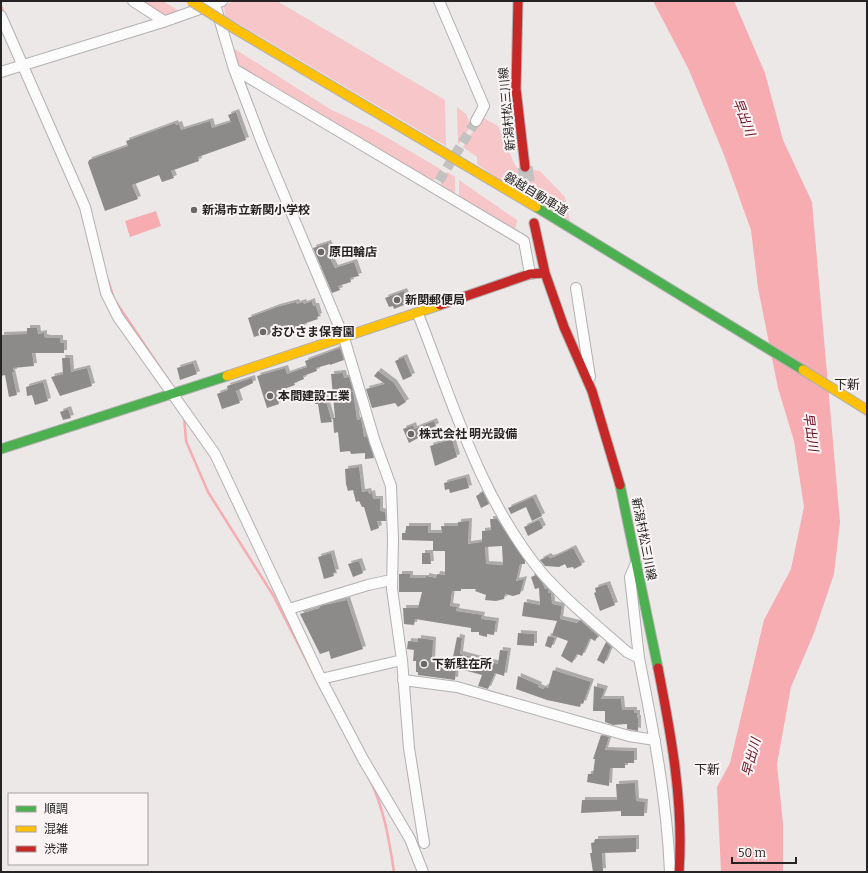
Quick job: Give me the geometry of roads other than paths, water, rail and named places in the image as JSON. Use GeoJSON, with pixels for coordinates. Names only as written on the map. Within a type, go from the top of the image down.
{"type":"FeatureCollection","features":[{"type":"Feature","properties":{"kind":"main road","name":"磐越自動車道"},"geometry":{"type":"LineString","coordinates":[[190,1],[581,234],[867,410]]}},
{"type":"Feature","properties":{"kind":"main road","name":"新潟村松三川線"},"geometry":{"type":"LineString","coordinates":[[518,1],[516,89],[525,167]]}},
{"type":"Feature","properties":{"kind":"main road","name":"新潟村松三川線"},"geometry":{"type":"LineString","coordinates":[[534,222],[545,273],[564,327],[592,391],[622,491],[662,688],[678,793],[681,846],[679,872]]}},
{"type":"Feature","properties":{"kind":"main road"},"geometry":{"type":"LineString","coordinates":[[1,449],[173,395],[418,314],[530,274],[545,273]]}},
{"type":"Feature","properties":{"kind":"street"},"geometry":{"type":"LineString","coordinates":[[133,1],[164,21]]}},
{"type":"Feature","properties":{"kind":"street"},"geometry":{"type":"LineString","coordinates":[[439,1],[484,106],[476,122]]}},
{"type":"Feature","properties":{"kind":"street"},"geometry":{"type":"LineString","coordinates":[[1,72],[164,21],[217,2],[234,69],[263,145],[344,338],[375,442],[391,486],[393,540],[391,580],[402,660],[409,748],[424,843]]}},
{"type":"Feature","properties":{"kind":"street"},"geometry":{"type":"LineString","coordinates":[[1,16],[86,207],[106,293],[118,317],[215,454],[321,679],[363,759],[410,840],[423,872]]}},
{"type":"Feature","properties":{"kind":"street"},"geometry":{"type":"LineString","coordinates":[[234,69],[437,184],[524,241],[530,274]]}},
{"type":"Feature","properties":{"kind":"street"},"geometry":{"type":"LineString","coordinates":[[576,288],[592,391]]}},
{"type":"Feature","properties":{"kind":"street"},"geometry":{"type":"LineString","coordinates":[[418,314],[483,481],[508,526],[543,573],[627,652],[639,658]]}},
{"type":"Feature","properties":{"kind":"street"},"geometry":{"type":"LineString","coordinates":[[636,563],[630,577],[639,658],[655,740],[668,826],[670,872]]}},
{"type":"Feature","properties":{"kind":"street"},"geometry":{"type":"LineString","coordinates":[[289,609],[368,585],[391,580]]}},
{"type":"Feature","properties":{"kind":"street"},"geometry":{"type":"LineString","coordinates":[[321,679],[402,660]]}},
{"type":"Feature","properties":{"kind":"street"},"geometry":{"type":"LineString","coordinates":[[403,680],[457,687],[629,736],[655,740]]}},
{"type":"Feature","properties":{"kind":"water","name":"早出川"},"geometry":{"type":"Polygon","coordinates":[[[653,1],[734,1],[765,73],[783,140],[812,202],[840,522],[834,574],[814,633],[791,687],[777,764],[783,824],[783,872],[721,872],[717,787],[730,763],[764,620],[791,569],[804,507],[794,441],[778,388],[758,288],[751,230],[724,155],[689,70],[653,1]]]}},
{"type":"Feature","properties":{"kind":"water"},"geometry":{"type":"Polygon","coordinates":[[[156,211],[161,226],[130,237],[125,221],[156,211]]]}},
{"type":"Feature","properties":{"kind":"waterway"},"geometry":{"type":"LineString","coordinates":[[1,6],[4,13]]}},
{"type":"Feature","properties":{"kind":"waterway"},"geometry":{"type":"LineString","coordinates":[[108,280],[114,299],[169,381]]}},
{"type":"Feature","properties":{"kind":"waterway"},"geometry":{"type":"LineString","coordinates":[[184,416],[186,441],[208,492],[273,595],[316,679]]}},
{"type":"Feature","properties":{"kind":"waterway"},"geometry":{"type":"LineString","coordinates":[[369,778],[382,812],[394,872]]}},
{"type":"Feature","properties":{"kind":"tunnel"},"geometry":{"type":"LineString","coordinates":[[439,181],[476,121]]}},
{"type":"Feature","properties":{"kind":"tunnel"},"geometry":{"type":"LineString","coordinates":[[525,167],[532,212]]}},
{"type":"Feature","properties":{"kind":"place","name":"新潟市立新関小学校"},"geometry":{"type":"Point","coordinates":[194,210]}},
{"type":"Feature","properties":{"kind":"place","name":"原田輪店"},"geometry":{"type":"Point","coordinates":[321,252]}},
{"type":"Feature","properties":{"kind":"place","name":"新関郵便局"},"geometry":{"type":"Point","coordinates":[397,300]}},
{"type":"Feature","properties":{"kind":"place","name":"おひさま保育園"},"geometry":{"type":"Point","coordinates":[263,332]}},
{"type":"Feature","properties":{"kind":"place","name":"本間建設工業"},"geometry":{"type":"Point","coordinates":[270,396]}},
{"type":"Feature","properties":{"kind":"place","name":"株式会社 明光設備"},"geometry":{"type":"Point","coordinates":[411,434]}},
{"type":"Feature","properties":{"kind":"place","name":"下新駐在所"},"geometry":{"type":"Point","coordinates":[424,664]}},
{"type":"Feature","properties":{"kind":"district","name":"下新"},"geometry":{"type":"Point","coordinates":[847,384]}},
{"type":"Feature","properties":{"kind":"district","name":"下新"},"geometry":{"type":"Point","coordinates":[707,769]}}]}
